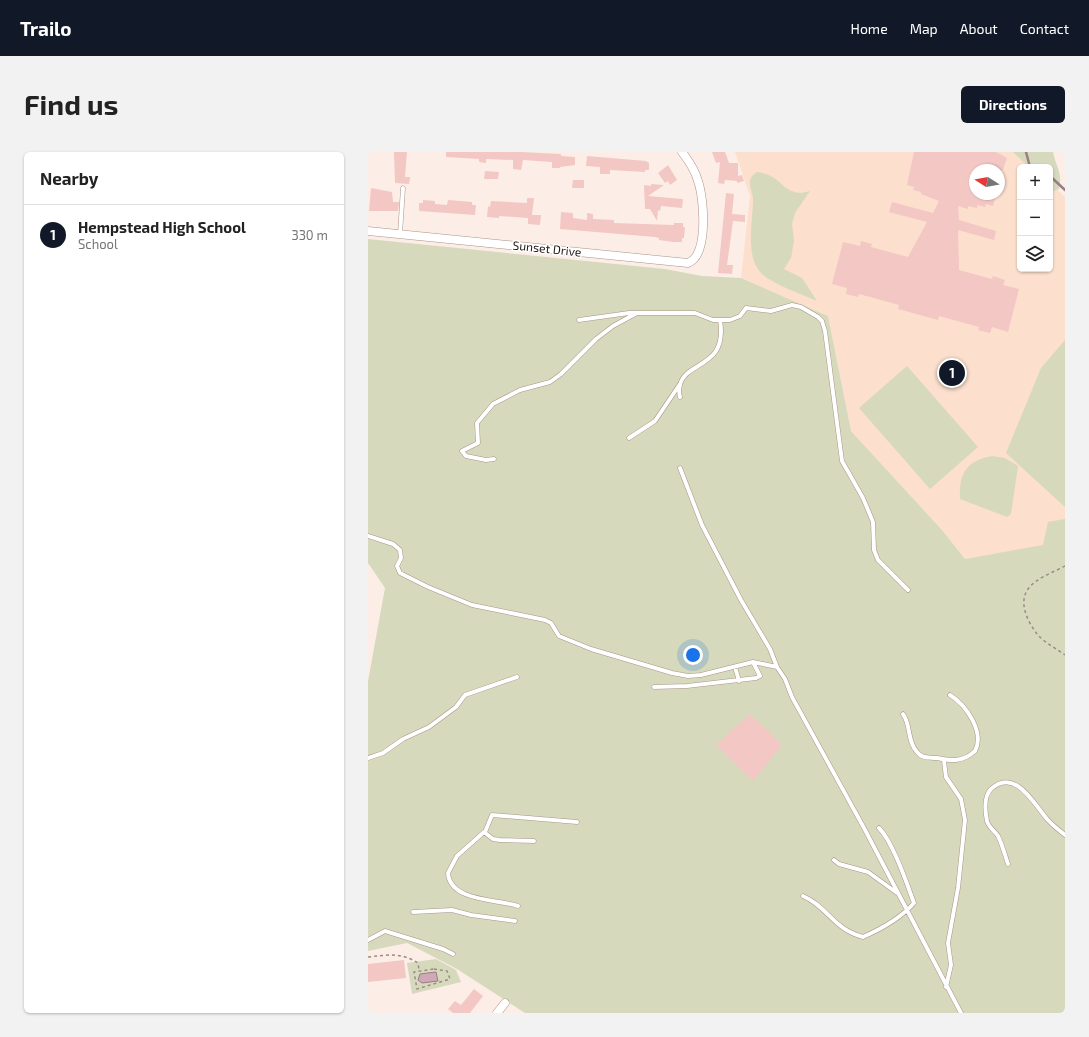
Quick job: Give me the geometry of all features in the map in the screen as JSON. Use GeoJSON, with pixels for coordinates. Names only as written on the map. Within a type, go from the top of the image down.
{"type":"FeatureCollection","features":[{"type":"Feature","properties":{"kind":"street","name":"Sunset Drive"},"geometry":{"type":"LineString","coordinates":[[368,231],[688,263],[692,261],[699,248],[704,208],[698,181],[691,163],[682,152]]}},
{"type":"Feature","properties":{"kind":"street"},"geometry":{"type":"LineString","coordinates":[[497,1013],[505,1003]]}},
{"type":"Feature","properties":{"kind":"lane"},"geometry":{"type":"LineString","coordinates":[[400,234],[402,188]]}},
{"type":"Feature","properties":{"kind":"lane"},"geometry":{"type":"LineString","coordinates":[[580,320],[614,314],[637,313],[695,314],[713,320],[730,320],[740,316],[746,308],[776,311],[792,305],[811,312],[822,321],[829,356],[842,461],[863,498],[873,522],[876,555],[878,560],[908,590]]}},
{"type":"Feature","properties":{"kind":"lane"},"geometry":{"type":"LineString","coordinates":[[494,459],[477,459],[466,456],[462,451],[478,443],[477,424],[493,404],[520,390],[550,382],[561,374],[602,335],[620,322],[637,313]]}},
{"type":"Feature","properties":{"kind":"lane"},"geometry":{"type":"LineString","coordinates":[[629,438],[655,421],[689,373],[709,359],[716,351],[722,331],[720,320]]}},
{"type":"Feature","properties":{"kind":"lane"},"geometry":{"type":"LineString","coordinates":[[680,384],[680,397]]}},
{"type":"Feature","properties":{"kind":"lane"},"geometry":{"type":"LineString","coordinates":[[680,468],[702,524],[738,593],[770,649],[777,667],[785,679],[801,714],[864,828],[946,987],[961,1013]]}},
{"type":"Feature","properties":{"kind":"lane"},"geometry":{"type":"LineString","coordinates":[[368,536],[393,544],[400,550],[401,558],[397,566],[400,574],[472,605],[545,620],[551,623],[559,636],[591,650],[672,673],[688,676],[754,662],[777,667]]}},
{"type":"Feature","properties":{"kind":"lane"},"geometry":{"type":"LineString","coordinates":[[654,687],[687,686],[739,681],[760,676],[754,662]]}},
{"type":"Feature","properties":{"kind":"lane"},"geometry":{"type":"LineString","coordinates":[[735,667],[739,681]]}},
{"type":"Feature","properties":{"kind":"lane"},"geometry":{"type":"LineString","coordinates":[[368,758],[383,753],[403,739],[429,727],[456,707],[465,694],[517,677]]}},
{"type":"Feature","properties":{"kind":"lane"},"geometry":{"type":"LineString","coordinates":[[903,714],[906,718],[911,740],[916,752],[928,758],[956,761],[970,756],[975,751],[979,741],[972,720],[962,706],[950,695]]}},
{"type":"Feature","properties":{"kind":"lane"},"geometry":{"type":"LineString","coordinates":[[944,760],[946,777],[961,799],[965,820],[958,888],[948,943],[951,965],[946,987]]}},
{"type":"Feature","properties":{"kind":"lane"},"geometry":{"type":"LineString","coordinates":[[1008,864],[998,836],[989,826],[985,812],[986,796],[991,789],[999,784],[1011,783],[1020,787],[1047,819],[1065,835]]}},
{"type":"Feature","properties":{"kind":"lane"},"geometry":{"type":"LineString","coordinates":[[518,906],[469,895],[455,887],[449,879],[450,868],[457,856],[485,832],[492,815],[577,822]]}},
{"type":"Feature","properties":{"kind":"lane"},"geometry":{"type":"LineString","coordinates":[[803,896],[818,904],[840,927],[863,937],[898,917],[914,904],[892,848],[879,828]]}},
{"type":"Feature","properties":{"kind":"lane"},"geometry":{"type":"LineString","coordinates":[[485,832],[493,839],[534,841]]}},
{"type":"Feature","properties":{"kind":"lane"},"geometry":{"type":"LineString","coordinates":[[834,860],[845,866],[868,872],[897,893]]}},
{"type":"Feature","properties":{"kind":"lane"},"geometry":{"type":"LineString","coordinates":[[413,912],[452,910],[472,915],[514,921]]}},
{"type":"Feature","properties":{"kind":"lane"},"geometry":{"type":"LineString","coordinates":[[368,940],[385,931],[443,949],[453,954]]}},
{"type":"Feature","properties":{"kind":"path"},"geometry":{"type":"LineString","coordinates":[[1065,566],[1035,582],[1028,589],[1023,605],[1027,616],[1038,635],[1065,655]]}},
{"type":"Feature","properties":{"kind":"path"},"geometry":{"type":"LineString","coordinates":[[368,957],[397,954],[404,955],[418,963],[419,970]]}},
{"type":"Feature","properties":{"kind":"path"},"geometry":{"type":"LineString","coordinates":[[434,969],[447,971],[450,979],[417,989],[414,972],[419,970],[434,969]]}},
{"type":"Feature","properties":{"kind":"shaded area"},"geometry":{"type":"Polygon","coordinates":[[[735,152],[1015,152],[1029,164],[1017,164],[1017,272],[1053,272],[1053,186],[1065,197],[1065,543],[965,559],[942,530],[851,431],[828,316],[741,278],[750,196],[735,152]]]}},
{"type":"Feature","properties":{"kind":"shaded area"},"geometry":{"type":"Polygon","coordinates":[[[436,972],[438,981],[422,983],[418,980],[420,974],[436,972]]]}},
{"type":"Feature","properties":{"kind":"green space"},"geometry":{"type":"Polygon","coordinates":[[[1013,152],[1053,152],[1060,174],[1059,189],[1053,192],[1053,164],[1026,164],[1013,152]]]}},
{"type":"Feature","properties":{"kind":"green space"},"geometry":{"type":"Polygon","coordinates":[[[757,172],[771,176],[786,188],[797,193],[810,191],[795,213],[792,224],[794,241],[791,258],[784,269],[802,278],[817,301],[764,276],[755,265],[751,247],[753,199],[750,179],[757,172]]]}},
{"type":"Feature","properties":{"kind":"green space"},"geometry":{"type":"Polygon","coordinates":[[[368,239],[665,269],[702,276],[741,278],[828,316],[851,431],[942,530],[965,559],[1043,545],[1048,522],[1065,519],[1065,1013],[525,1013],[457,969],[407,943],[368,951],[368,681],[385,588],[368,563],[368,239]]]}},
{"type":"Feature","properties":{"kind":"green space"},"geometry":{"type":"Polygon","coordinates":[[[1065,340],[1065,507],[1006,453],[1041,368],[1065,340]]]}},
{"type":"Feature","properties":{"kind":"green space"},"geometry":{"type":"Polygon","coordinates":[[[907,366],[978,447],[930,489],[859,408],[907,366]]]}},
{"type":"Feature","properties":{"kind":"green space"},"geometry":{"type":"Polygon","coordinates":[[[992,456],[1005,458],[1018,466],[1011,514],[1007,517],[960,499],[961,482],[966,470],[976,461],[992,456]]]}},
{"type":"Feature","properties":{"kind":"green space"},"geometry":{"type":"Polygon","coordinates":[[[436,959],[456,970],[461,982],[412,994],[407,963],[436,959]]]}},
{"type":"Feature","properties":{"kind":"building"},"geometry":{"type":"Polygon","coordinates":[[[394,152],[407,152],[405,177],[410,177],[409,184],[395,183],[394,152]]]}},
{"type":"Feature","properties":{"kind":"building"},"geometry":{"type":"Polygon","coordinates":[[[446,152],[521,152],[561,154],[561,156],[575,157],[575,165],[552,168],[552,162],[523,160],[521,170],[513,169],[513,160],[486,159],[486,163],[479,162],[479,159],[446,157],[446,152]]]}},
{"type":"Feature","properties":{"kind":"building"},"geometry":{"type":"Polygon","coordinates":[[[712,152],[725,152],[729,163],[738,163],[738,176],[742,175],[744,181],[737,183],[737,181],[725,180],[724,184],[718,183],[720,162],[716,163],[712,152]]]}},
{"type":"Feature","properties":{"kind":"building"},"geometry":{"type":"Polygon","coordinates":[[[914,152],[996,152],[1007,158],[1005,164],[969,164],[969,200],[994,200],[993,206],[986,204],[985,207],[977,205],[977,208],[968,206],[968,209],[958,206],[959,220],[996,231],[994,240],[958,230],[959,270],[992,279],[993,276],[1005,280],[1003,285],[1019,289],[1008,332],[992,327],[990,333],[978,330],[979,327],[939,316],[938,320],[898,309],[899,305],[859,294],[858,297],[846,294],[847,288],[832,284],[843,242],[860,246],[861,241],[872,244],[871,247],[908,257],[927,222],[889,212],[892,202],[933,213],[939,201],[921,194],[921,192],[913,190],[914,187],[907,185],[914,152]]]}},
{"type":"Feature","properties":{"kind":"building"},"geometry":{"type":"Polygon","coordinates":[[[587,156],[646,161],[649,163],[649,170],[645,170],[645,172],[610,170],[610,174],[600,174],[600,167],[586,166],[587,156]]]}},
{"type":"Feature","properties":{"kind":"building"},"geometry":{"type":"Polygon","coordinates":[[[668,165],[677,180],[670,185],[668,181],[665,183],[658,173],[668,165]]]}},
{"type":"Feature","properties":{"kind":"building"},"geometry":{"type":"Polygon","coordinates":[[[485,171],[499,172],[498,179],[484,179],[485,171]]]}},
{"type":"Feature","properties":{"kind":"building"},"geometry":{"type":"Polygon","coordinates":[[[573,180],[584,180],[584,188],[572,188],[573,180]]]}},
{"type":"Feature","properties":{"kind":"building"},"geometry":{"type":"Polygon","coordinates":[[[651,184],[664,185],[648,196],[683,199],[682,208],[661,206],[660,211],[658,210],[657,221],[650,209],[645,209],[644,185],[651,186],[651,184]]]}},
{"type":"Feature","properties":{"kind":"building"},"geometry":{"type":"Polygon","coordinates":[[[371,188],[392,192],[393,202],[399,202],[398,211],[369,211],[371,188]]]}},
{"type":"Feature","properties":{"kind":"building"},"geometry":{"type":"Polygon","coordinates":[[[726,193],[734,194],[732,214],[745,215],[745,222],[733,221],[727,265],[733,265],[732,274],[718,273],[726,193]]]}},
{"type":"Feature","properties":{"kind":"building"},"geometry":{"type":"Polygon","coordinates":[[[527,198],[534,198],[532,215],[541,215],[540,225],[528,224],[528,218],[499,216],[499,218],[487,217],[488,206],[490,207],[491,201],[527,203],[527,198]]]}},
{"type":"Feature","properties":{"kind":"building"},"geometry":{"type":"Polygon","coordinates":[[[423,200],[435,201],[435,204],[447,205],[448,200],[472,202],[472,205],[476,205],[475,215],[419,211],[419,203],[423,203],[423,200]]]}},
{"type":"Feature","properties":{"kind":"building"},"geometry":{"type":"Polygon","coordinates":[[[561,212],[573,213],[573,218],[587,220],[587,213],[593,214],[593,219],[614,220],[614,223],[674,225],[674,223],[683,223],[683,227],[685,227],[684,238],[682,238],[682,242],[673,242],[659,240],[659,238],[655,237],[560,229],[561,212]]]}},
{"type":"Feature","properties":{"kind":"building"},"geometry":{"type":"Polygon","coordinates":[[[750,714],[782,745],[753,781],[716,745],[750,714]]]}},
{"type":"Feature","properties":{"kind":"building"},"geometry":{"type":"Polygon","coordinates":[[[404,960],[406,978],[368,982],[368,964],[404,960]]]}},
{"type":"Feature","properties":{"kind":"building"},"geometry":{"type":"Polygon","coordinates":[[[474,989],[483,996],[470,1013],[453,1013],[448,1009],[455,1001],[461,1005],[474,989]]]}},
{"type":"Feature","properties":{"kind":"waterway"},"geometry":{"type":"LineString","coordinates":[[1026,152],[1029,164]]}},
{"type":"Feature","properties":{"kind":"waterway"},"geometry":{"type":"LineString","coordinates":[[1053,179],[1065,190]]}},
{"type":"Feature","properties":{"kind":"place","name":"Hempstead High School"},"geometry":{"type":"Point","coordinates":[952,373]}}]}
